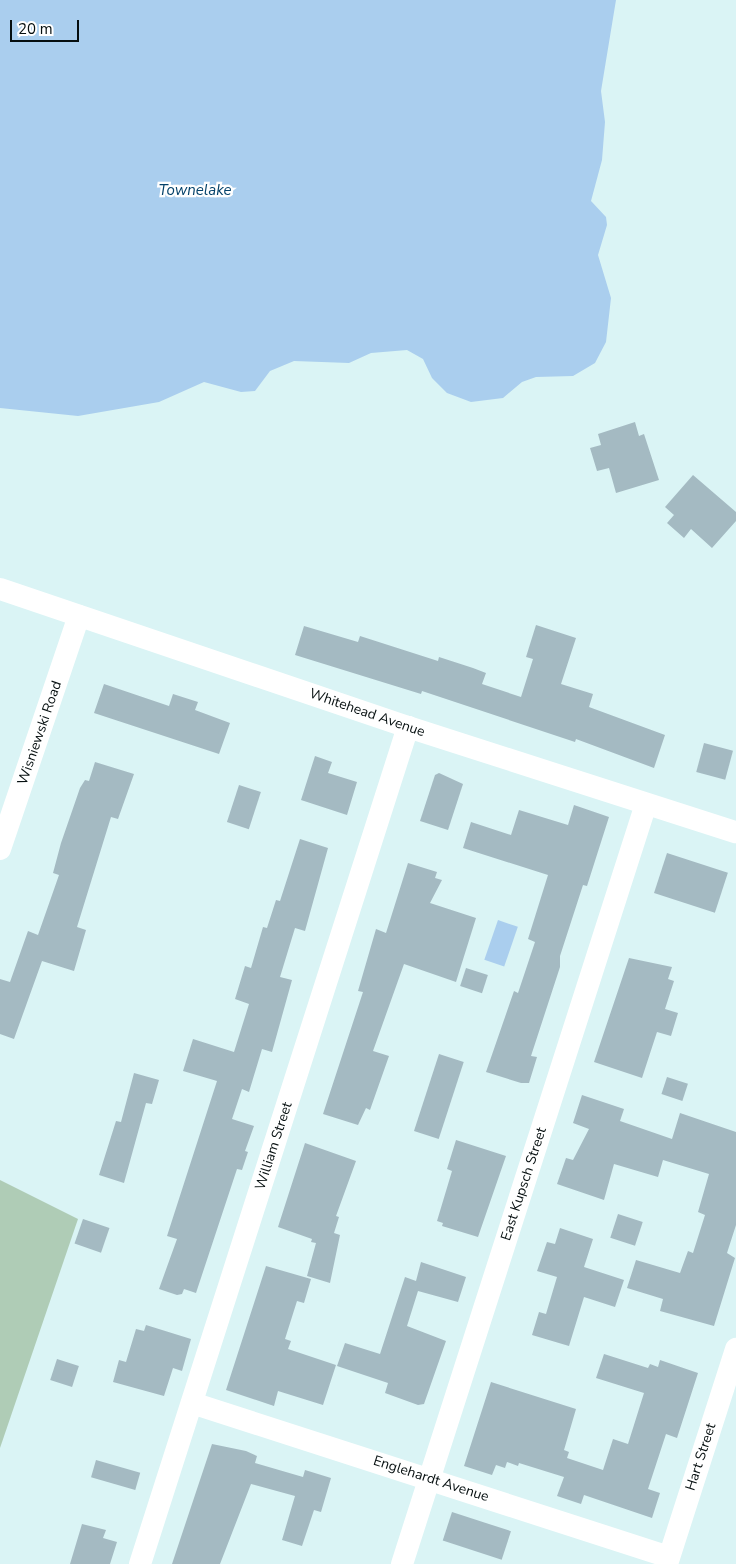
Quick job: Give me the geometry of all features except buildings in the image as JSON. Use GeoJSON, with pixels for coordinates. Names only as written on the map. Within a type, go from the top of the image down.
{"type":"FeatureCollection","features":[{"type":"Feature","properties":{"kind":"street","name":"Whitehead Avenue"},"geometry":{"type":"LineString","coordinates":[[0,589],[408,727],[736,832]]}},
{"type":"Feature","properties":{"kind":"street","name":"Wisniewski Road"},"geometry":{"type":"LineString","coordinates":[[0,849],[79,616]]}},
{"type":"Feature","properties":{"kind":"street","name":"William Street"},"geometry":{"type":"LineString","coordinates":[[140,1564],[408,727]]}},
{"type":"Feature","properties":{"kind":"street","name":"East Kupsch Street"},"geometry":{"type":"LineString","coordinates":[[402,1564],[646,804]]}},
{"type":"Feature","properties":{"kind":"street","name":"Hart Street"},"geometry":{"type":"LineString","coordinates":[[668,1560],[736,1349]]}},
{"type":"Feature","properties":{"kind":"street","name":"Englehardt Avenue"},"geometry":{"type":"LineString","coordinates":[[192,1403],[429,1478],[668,1560]]}},
{"type":"Feature","properties":{"kind":"green space"},"geometry":{"type":"Polygon","coordinates":[[[0,1180],[78,1219],[0,1448],[0,1180]]]}},
{"type":"Feature","properties":{"kind":"water","name":"Townelake"},"geometry":{"type":"Polygon","coordinates":[[[0,0],[616,0],[601,91],[605,122],[602,160],[591,201],[606,217],[607,225],[598,255],[611,298],[606,342],[595,363],[573,376],[536,377],[522,382],[503,398],[471,402],[447,393],[432,378],[423,359],[407,350],[371,353],[349,363],[294,361],[270,371],[255,391],[241,392],[204,382],[159,402],[78,416],[0,408],[0,0]]]}},
{"type":"Feature","properties":{"kind":"water"},"geometry":{"type":"Polygon","coordinates":[[[498,920],[518,927],[504,967],[484,960],[498,920]]]}}]}
